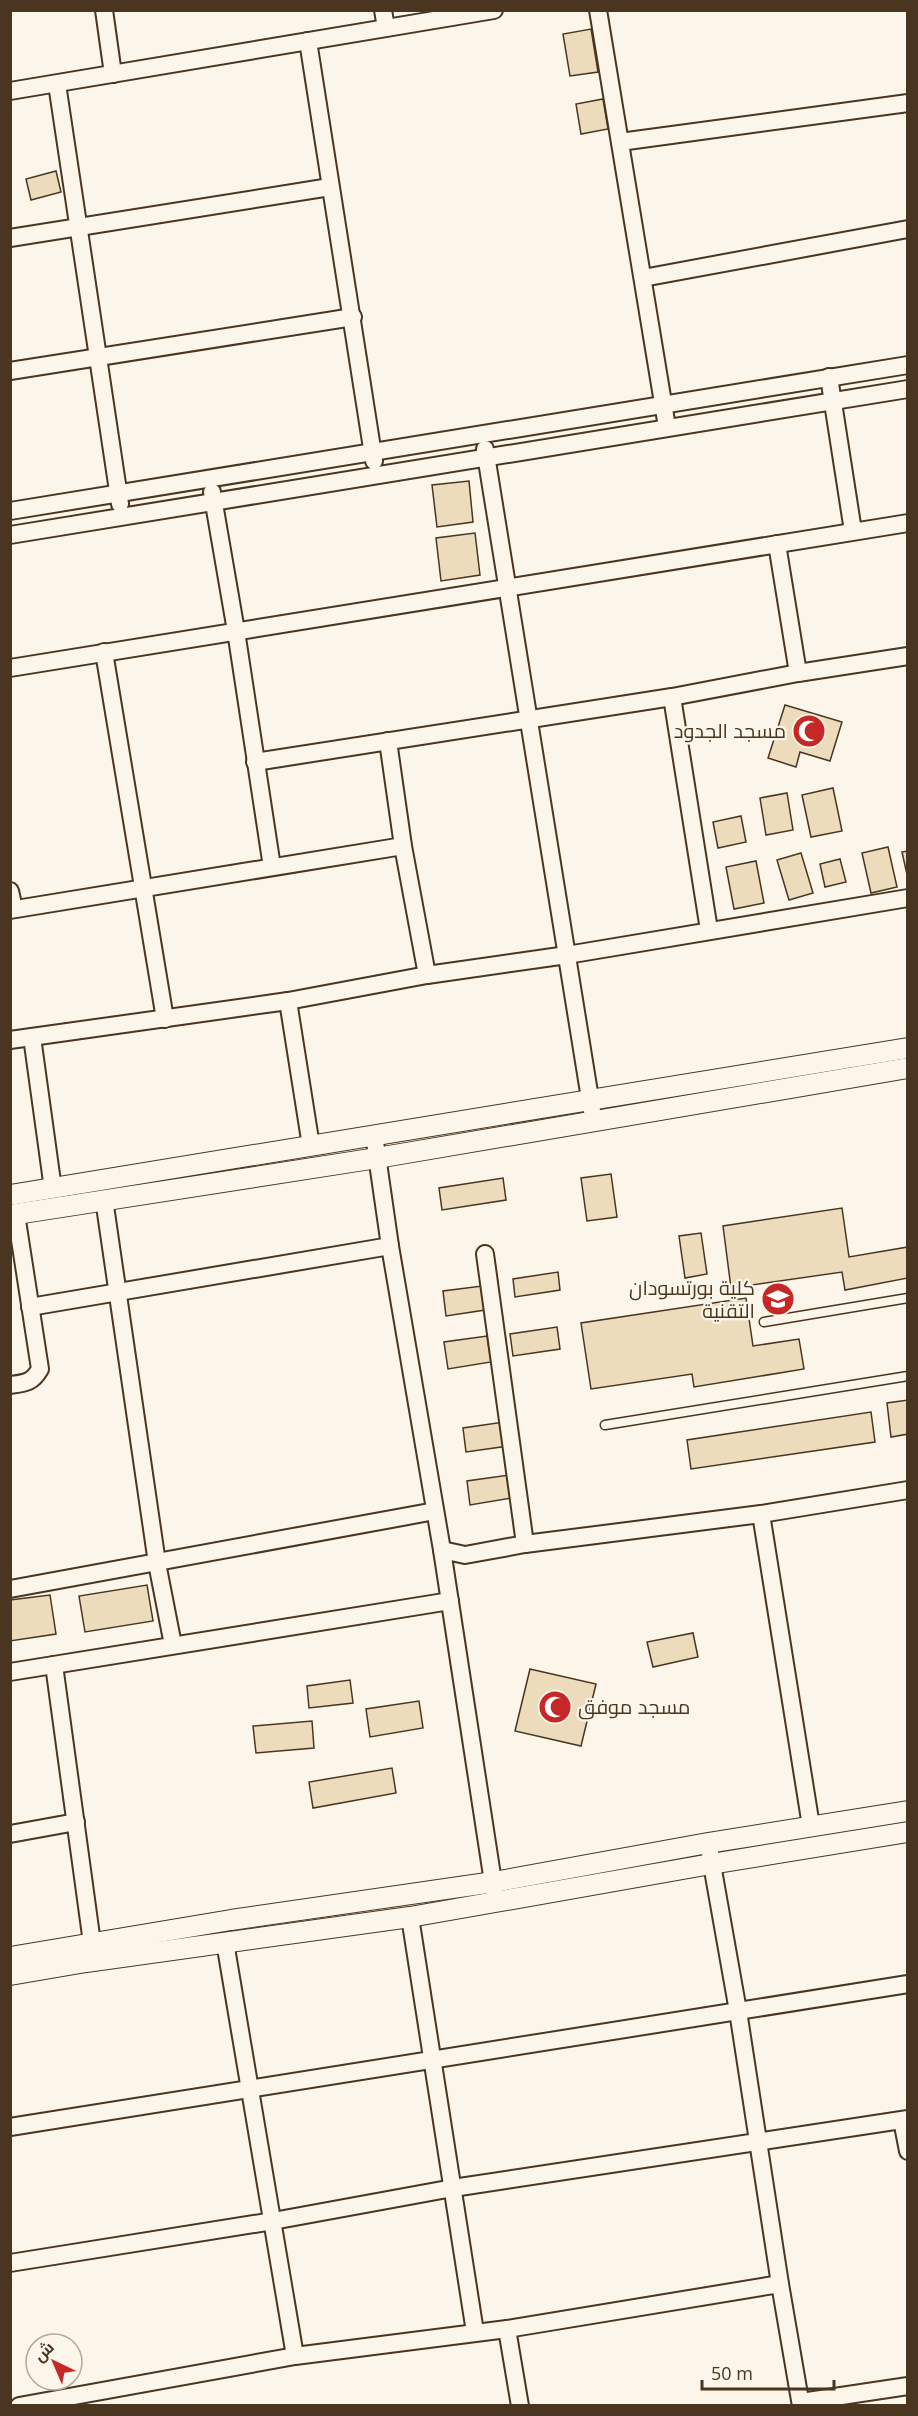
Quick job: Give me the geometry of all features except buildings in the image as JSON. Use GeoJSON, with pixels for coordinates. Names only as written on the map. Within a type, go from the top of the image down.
{"type":"FeatureCollection","features":[{"type":"Feature","properties":{"kind":"street"},"geometry":{"type":"LineString","coordinates":[[104,10],[113,74]]}},
{"type":"Feature","properties":{"kind":"street"},"geometry":{"type":"LineString","coordinates":[[383,10],[386,28]]}},
{"type":"Feature","properties":{"kind":"street"},"geometry":{"type":"LineString","coordinates":[[10,92],[494,10]]}},
{"type":"Feature","properties":{"kind":"street"},"geometry":{"type":"LineString","coordinates":[[598,10],[667,428]]}},
{"type":"Feature","properties":{"kind":"street"},"geometry":{"type":"LineString","coordinates":[[308,42],[376,476]]}},
{"type":"Feature","properties":{"kind":"street"},"geometry":{"type":"LineString","coordinates":[[57,84],[123,516]]}},
{"type":"Feature","properties":{"kind":"street"},"geometry":{"type":"LineString","coordinates":[[620,142],[908,103]]}},
{"type":"Feature","properties":{"kind":"street"},"geometry":{"type":"LineString","coordinates":[[10,238],[330,187]]}},
{"type":"Feature","properties":{"kind":"street"},"geometry":{"type":"LineString","coordinates":[[643,278],[908,229]]}},
{"type":"Feature","properties":{"kind":"street"},"geometry":{"type":"LineString","coordinates":[[10,371],[352,317]]}},
{"type":"Feature","properties":{"kind":"street"},"geometry":{"type":"LineString","coordinates":[[10,511],[908,365]]}},
{"type":"Feature","properties":{"kind":"street"},"geometry":{"type":"LineString","coordinates":[[829,377],[853,531]]}},
{"type":"Feature","properties":{"kind":"street"},"geometry":{"type":"LineString","coordinates":[[10,535],[908,389]]}},
{"type":"Feature","properties":{"kind":"street"},"geometry":{"type":"LineString","coordinates":[[483,434],[506,589],[594,1121]]}},
{"type":"Feature","properties":{"kind":"street"},"geometry":{"type":"LineString","coordinates":[[209,479],[236,631],[272,867]]}},
{"type":"Feature","properties":{"kind":"street"},"geometry":{"type":"LineString","coordinates":[[10,668],[908,524]]}},
{"type":"Feature","properties":{"kind":"street"},"geometry":{"type":"LineString","coordinates":[[777,544],[798,673]]}},
{"type":"Feature","properties":{"kind":"street"},"geometry":{"type":"LineString","coordinates":[[104,652],[165,1019]]}},
{"type":"Feature","properties":{"kind":"street"},"geometry":{"type":"LineString","coordinates":[[255,762],[672,697],[798,673],[908,656]]}},
{"type":"Feature","properties":{"kind":"street"},"geometry":{"type":"LineString","coordinates":[[672,697],[709,930]]}},
{"type":"Feature","properties":{"kind":"street"},"geometry":{"type":"LineString","coordinates":[[388,741],[403,846],[427,975]]}},
{"type":"Feature","properties":{"kind":"street"},"geometry":{"type":"LineString","coordinates":[[10,891],[12,909],[403,846]]}},
{"type":"Feature","properties":{"kind":"street"},"geometry":{"type":"LineString","coordinates":[[10,1040],[288,1001],[427,975],[567,955],[908,898]]}},
{"type":"Feature","properties":{"kind":"street"},"geometry":{"type":"LineString","coordinates":[[288,1001],[310,1146]]}},
{"type":"Feature","properties":{"kind":"street"},"geometry":{"type":"LineString","coordinates":[[32,1036],[53,1189]]}},
{"type":"Feature","properties":{"kind":"street"},"geometry":{"type":"LineString","coordinates":[[12,1208],[53,1189],[908,1048]]}},
{"type":"Feature","properties":{"kind":"street"},"geometry":{"type":"LineString","coordinates":[[12,1208],[104,1199],[377,1158],[908,1068]]}},
{"type":"Feature","properties":{"kind":"street"},"geometry":{"type":"LineString","coordinates":[[374,1135],[390,1246],[442,1550],[496,1902]]}},
{"type":"Feature","properties":{"kind":"street"},"geometry":{"type":"LineString","coordinates":[[104,1199],[157,1563],[173,1645]]}},
{"type":"Feature","properties":{"kind":"street"},"geometry":{"type":"LineString","coordinates":[[10,1384],[26,1383],[34,1379],[40,1369],[12,1208]]}},
{"type":"Feature","properties":{"kind":"street"},"geometry":{"type":"LineString","coordinates":[[30,1307],[390,1246]]}},
{"type":"Feature","properties":{"kind":"street"},"geometry":{"type":"LineString","coordinates":[[485,1254],[525,1544]]}},
{"type":"Feature","properties":{"kind":"street"},"geometry":{"type":"LineString","coordinates":[[442,1550],[465,1555],[525,1544],[761,1514],[908,1490]]}},
{"type":"Feature","properties":{"kind":"street"},"geometry":{"type":"LineString","coordinates":[[10,1589],[435,1511]]}},
{"type":"Feature","properties":{"kind":"street"},"geometry":{"type":"LineString","coordinates":[[761,1514],[811,1826]]}},
{"type":"Feature","properties":{"kind":"street"},"geometry":{"type":"LineString","coordinates":[[10,1672],[450,1601]]}},
{"type":"Feature","properties":{"kind":"street"},"geometry":{"type":"LineString","coordinates":[[54,1665],[92,1943]]}},
{"type":"Feature","properties":{"kind":"street"},"geometry":{"type":"LineString","coordinates":[[10,1957],[231,1920],[494,1882],[708,1843],[908,1811]]}},
{"type":"Feature","properties":{"kind":"street"},"geometry":{"type":"LineString","coordinates":[[10,1834],[76,1822]]}},
{"type":"Feature","properties":{"kind":"street"},"geometry":{"type":"LineString","coordinates":[[10,1975],[225,1942],[410,1917],[908,1832]]}},
{"type":"Feature","properties":{"kind":"street"},"geometry":{"type":"LineString","coordinates":[[708,1843],[738,2011],[801,2404],[908,2386]]}},
{"type":"Feature","properties":{"kind":"street"},"geometry":{"type":"LineString","coordinates":[[410,1917],[475,2332]]}},
{"type":"Feature","properties":{"kind":"street"},"geometry":{"type":"LineString","coordinates":[[225,1942],[295,2356]]}},
{"type":"Feature","properties":{"kind":"street"},"geometry":{"type":"LineString","coordinates":[[10,2127],[908,1984]]}},
{"type":"Feature","properties":{"kind":"street"},"geometry":{"type":"LineString","coordinates":[[10,2263],[273,2221],[453,2188],[905,2120],[908,2151]]}},
{"type":"Feature","properties":{"kind":"street"},"geometry":{"type":"LineString","coordinates":[[19,2406],[295,2356],[507,2329],[780,2283]]}},
{"type":"Feature","properties":{"kind":"street"},"geometry":{"type":"LineString","coordinates":[[507,2329],[520,2406]]}},
{"type":"Feature","properties":{"kind":"lane"},"geometry":{"type":"LineString","coordinates":[[764,1322],[908,1298]]}},
{"type":"Feature","properties":{"kind":"lane"},"geometry":{"type":"LineString","coordinates":[[605,1425],[908,1376]]}},
{"type":"Feature","properties":{"kind":"place","name":"مسجد الجدود"},"geometry":{"type":"Point","coordinates":[809,731]}},
{"type":"Feature","properties":{"kind":"place","name":"كلية بورتسودان التقنية"},"geometry":{"type":"Point","coordinates":[778,1299]}},
{"type":"Feature","properties":{"kind":"place","name":"مسجد موفق"},"geometry":{"type":"Point","coordinates":[555,1707]}}]}
